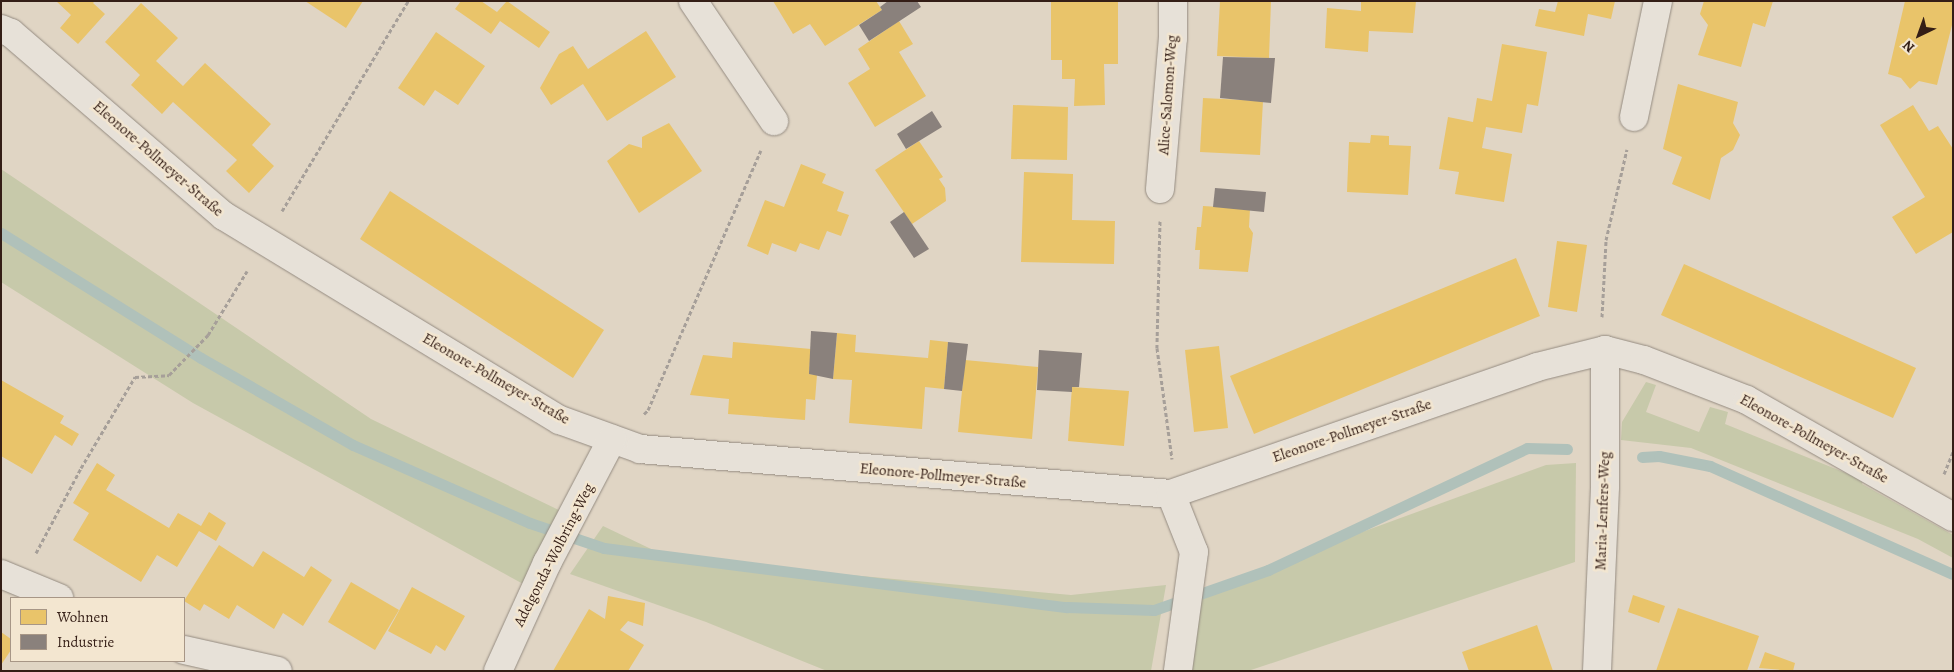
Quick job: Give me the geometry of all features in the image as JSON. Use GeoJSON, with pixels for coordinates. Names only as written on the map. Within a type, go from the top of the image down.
{"type":"FeatureCollection","features":[{"type":"Feature","properties":{"kind":"street"},"geometry":{"type":"LineString","coordinates":[[693,1],[774,121]]}},
{"type":"Feature","properties":{"kind":"street","name":"Alice-Salomon-Weg"},"geometry":{"type":"LineString","coordinates":[[1160,189],[1173,38],[1173,1]]}},
{"type":"Feature","properties":{"kind":"street"},"geometry":{"type":"LineString","coordinates":[[1634,117],[1658,1]]}},
{"type":"Feature","properties":{"kind":"street","name":"Eleonore-Pollmeyer-Straße"},"geometry":{"type":"LineString","coordinates":[[1,28],[11,33],[224,216],[560,420],[640,449],[1171,494],[1537,367],[1605,350],[1644,360],[1747,400],[1953,518]]}},
{"type":"Feature","properties":{"kind":"street","name":"Maria-Lenfers-Weg"},"geometry":{"type":"LineString","coordinates":[[1597,671],[1605,486],[1605,350]]}},
{"type":"Feature","properties":{"kind":"street","name":"Adelgonda-Wolbring-Weg"},"geometry":{"type":"LineString","coordinates":[[498,671],[547,563],[573,517],[612,439]]}},
{"type":"Feature","properties":{"kind":"street"},"geometry":{"type":"LineString","coordinates":[[1171,494],[1194,552],[1178,671]]}},
{"type":"Feature","properties":{"kind":"street"},"geometry":{"type":"LineString","coordinates":[[1,574],[56,597]]}},
{"type":"Feature","properties":{"kind":"street"},"geometry":{"type":"LineString","coordinates":[[185,650],[278,671]]}},
{"type":"Feature","properties":{"kind":"path"},"geometry":{"type":"LineString","coordinates":[[26,585],[39,545],[135,377],[169,375],[208,335],[408,1]]}},
{"type":"Feature","properties":{"kind":"path"},"geometry":{"type":"LineString","coordinates":[[1605,350],[1602,323],[1606,240],[1634,117]]}},
{"type":"Feature","properties":{"kind":"path"},"geometry":{"type":"LineString","coordinates":[[612,439],[648,410],[774,121]]}},
{"type":"Feature","properties":{"kind":"path"},"geometry":{"type":"LineString","coordinates":[[1160,189],[1157,348],[1175,477],[1171,494]]}},
{"type":"Feature","properties":{"kind":"green space"},"geometry":{"type":"Polygon","coordinates":[[[1,169],[371,419],[567,514],[525,585],[193,403],[1,282],[1,169]]]}},
{"type":"Feature","properties":{"kind":"green space"},"geometry":{"type":"Polygon","coordinates":[[[1646,382],[1656,385],[1646,412],[1699,432],[1710,407],[1728,412],[1725,424],[1863,480],[1862,484],[1953,535],[1953,558],[1918,539],[1691,448],[1621,440],[1622,422],[1646,382]]]}},
{"type":"Feature","properties":{"kind":"green space"},"geometry":{"type":"Polygon","coordinates":[[[1576,463],[1575,562],[1248,671],[1190,671],[1203,590],[1546,465],[1576,463]]]}},
{"type":"Feature","properties":{"kind":"green space"},"geometry":{"type":"Polygon","coordinates":[[[603,526],[672,559],[1071,595],[1166,585],[1151,671],[827,671],[706,622],[570,574],[603,526]]]}},
{"type":"Feature","properties":{"kind":"building: Wohnen"},"geometry":{"type":"Polygon","coordinates":[[[56,1],[95,1],[93,3],[105,14],[78,44],[60,28],[71,15],[56,1]]]}},
{"type":"Feature","properties":{"kind":"building: Wohnen"},"geometry":{"type":"Polygon","coordinates":[[[305,1],[363,1],[346,28],[305,1]]]}},
{"type":"Feature","properties":{"kind":"building: Wohnen"},"geometry":{"type":"Polygon","coordinates":[[[461,1],[481,1],[497,12],[507,1],[550,32],[539,48],[500,21],[491,34],[455,9],[461,1]]]}},
{"type":"Feature","properties":{"kind":"building: Wohnen"},"geometry":{"type":"Polygon","coordinates":[[[773,1],[876,1],[882,10],[825,46],[810,24],[793,34],[773,1]]]}},
{"type":"Feature","properties":{"kind":"building: Wohnen"},"geometry":{"type":"Polygon","coordinates":[[[1051,1],[1118,1],[1118,64],[1104,64],[1105,105],[1074,106],[1075,79],[1062,79],[1062,60],[1051,60],[1051,1]]]}},
{"type":"Feature","properties":{"kind":"building: Wohnen"},"geometry":{"type":"Polygon","coordinates":[[[1220,1],[1271,1],[1269,58],[1217,56],[1220,1]]]}},
{"type":"Feature","properties":{"kind":"building: Wohnen"},"geometry":{"type":"Polygon","coordinates":[[[1361,1],[1416,1],[1413,33],[1369,31],[1368,52],[1325,48],[1327,8],[1361,11],[1361,1]]]}},
{"type":"Feature","properties":{"kind":"building: Wohnen"},"geometry":{"type":"Polygon","coordinates":[[[1558,1],[1615,1],[1611,19],[1588,14],[1584,36],[1535,26],[1539,9],[1555,12],[1558,1]]]}},
{"type":"Feature","properties":{"kind":"building: Wohnen"},"geometry":{"type":"Polygon","coordinates":[[[1704,1],[1773,1],[1765,27],[1753,23],[1741,67],[1698,55],[1708,25],[1700,14],[1704,1]]]}},
{"type":"Feature","properties":{"kind":"building: Wohnen"},"geometry":{"type":"Polygon","coordinates":[[[1905,1],[1953,1],[1953,21],[1937,85],[1919,81],[1910,89],[1901,78],[1888,74],[1905,1]]]}},
{"type":"Feature","properties":{"kind":"building: Wohnen"},"geometry":{"type":"Polygon","coordinates":[[[141,3],[178,38],[156,61],[183,86],[205,63],[271,124],[252,145],[274,166],[249,193],[226,171],[237,160],[173,102],[162,114],[131,85],[140,75],[105,42],[141,3]]]}},
{"type":"Feature","properties":{"kind":"building: Wohnen"},"geometry":{"type":"Polygon","coordinates":[[[899,21],[913,44],[899,52],[926,96],[875,127],[848,83],[870,69],[858,49],[899,21]]]}},
{"type":"Feature","properties":{"kind":"building: Wohnen"},"geometry":{"type":"Polygon","coordinates":[[[646,31],[676,77],[607,121],[583,84],[551,105],[540,88],[559,54],[573,46],[588,69],[646,31]]]}},
{"type":"Feature","properties":{"kind":"building: Wohnen"},"geometry":{"type":"Polygon","coordinates":[[[436,32],[485,66],[458,105],[435,90],[424,106],[398,88],[436,32]]]}},
{"type":"Feature","properties":{"kind":"building: Wohnen"},"geometry":{"type":"Polygon","coordinates":[[[1502,44],[1547,52],[1538,106],[1527,104],[1522,133],[1486,127],[1482,148],[1512,154],[1504,202],[1455,194],[1459,172],[1439,169],[1448,117],[1473,122],[1477,98],[1492,101],[1502,44]]]}},
{"type":"Feature","properties":{"kind":"building: Wohnen"},"geometry":{"type":"Polygon","coordinates":[[[1678,84],[1738,102],[1733,123],[1740,135],[1733,150],[1721,158],[1710,200],[1672,184],[1682,157],[1663,149],[1678,84]]]}},
{"type":"Feature","properties":{"kind":"building: Wohnen"},"geometry":{"type":"Polygon","coordinates":[[[1203,98],[1263,101],[1260,155],[1200,152],[1203,98]]]}},
{"type":"Feature","properties":{"kind":"building: Wohnen"},"geometry":{"type":"Polygon","coordinates":[[[1013,105],[1068,107],[1067,160],[1011,159],[1013,105]]]}},
{"type":"Feature","properties":{"kind":"building: Wohnen"},"geometry":{"type":"Polygon","coordinates":[[[1913,105],[1929,131],[1938,126],[1953,149],[1953,232],[1916,254],[1892,217],[1925,197],[1880,125],[1913,105]]]}},
{"type":"Feature","properties":{"kind":"building: Wohnen"},"geometry":{"type":"Polygon","coordinates":[[[669,123],[702,171],[639,213],[607,161],[629,144],[642,148],[642,137],[669,123]]]}},
{"type":"Feature","properties":{"kind":"building: Wohnen"},"geometry":{"type":"Polygon","coordinates":[[[1371,135],[1389,136],[1389,145],[1411,146],[1408,195],[1347,192],[1349,142],[1370,143],[1371,135]]]}},
{"type":"Feature","properties":{"kind":"building: Wohnen"},"geometry":{"type":"Polygon","coordinates":[[[919,141],[943,177],[939,179],[945,188],[946,201],[912,224],[875,170],[919,141]]]}},
{"type":"Feature","properties":{"kind":"building: Wohnen"},"geometry":{"type":"Polygon","coordinates":[[[801,164],[826,174],[822,183],[844,192],[837,211],[849,215],[841,236],[827,231],[819,250],[800,243],[796,252],[772,243],[768,255],[747,246],[765,200],[784,207],[801,164]]]}},
{"type":"Feature","properties":{"kind":"building: Wohnen"},"geometry":{"type":"Polygon","coordinates":[[[1024,172],[1073,174],[1072,220],[1115,221],[1114,264],[1021,262],[1024,172]]]}},
{"type":"Feature","properties":{"kind":"building: Wohnen"},"geometry":{"type":"Polygon","coordinates":[[[390,191],[604,330],[573,378],[360,239],[390,191]]]}},
{"type":"Feature","properties":{"kind":"building: Wohnen"},"geometry":{"type":"Polygon","coordinates":[[[1203,206],[1250,209],[1249,227],[1253,233],[1248,272],[1199,269],[1200,250],[1195,250],[1197,227],[1201,227],[1203,206]]]}},
{"type":"Feature","properties":{"kind":"building: Wohnen"},"geometry":{"type":"Polygon","coordinates":[[[1557,241],[1587,245],[1577,312],[1548,307],[1557,241]]]}},
{"type":"Feature","properties":{"kind":"building: Wohnen"},"geometry":{"type":"Polygon","coordinates":[[[1516,258],[1540,316],[1254,434],[1230,376],[1516,258]]]}},
{"type":"Feature","properties":{"kind":"building: Wohnen"},"geometry":{"type":"Polygon","coordinates":[[[1684,264],[1916,368],[1893,418],[1661,315],[1684,264]]]}},
{"type":"Feature","properties":{"kind":"building: Wohnen"},"geometry":{"type":"Polygon","coordinates":[[[837,333],[856,335],[855,352],[928,358],[930,340],[948,342],[944,389],[925,387],[922,429],[849,423],[852,380],[833,379],[837,333]]]}},
{"type":"Feature","properties":{"kind":"building: Wohnen"},"geometry":{"type":"Polygon","coordinates":[[[733,342],[811,349],[809,374],[817,375],[815,400],[806,399],[805,420],[728,414],[729,399],[690,395],[703,355],[732,358],[733,342]]]}},
{"type":"Feature","properties":{"kind":"building: Wohnen"},"geometry":{"type":"Polygon","coordinates":[[[1219,346],[1228,428],[1194,432],[1185,350],[1219,346]]]}},
{"type":"Feature","properties":{"kind":"building: Wohnen"},"geometry":{"type":"Polygon","coordinates":[[[965,360],[1038,367],[1032,439],[958,432],[965,360]]]}},
{"type":"Feature","properties":{"kind":"building: Wohnen"},"geometry":{"type":"Polygon","coordinates":[[[1,380],[64,416],[60,423],[79,434],[72,446],[55,435],[32,474],[1,456],[1,380]]]}},
{"type":"Feature","properties":{"kind":"building: Wohnen"},"geometry":{"type":"Polygon","coordinates":[[[1072,387],[1129,391],[1124,446],[1068,441],[1072,387]]]}},
{"type":"Feature","properties":{"kind":"building: Wohnen"},"geometry":{"type":"Polygon","coordinates":[[[97,463],[115,475],[106,490],[169,528],[178,513],[201,526],[209,512],[226,523],[216,541],[199,531],[177,567],[157,555],[141,582],[73,540],[89,513],[73,503],[97,463]]]}},
{"type":"Feature","properties":{"kind":"building: Wohnen"},"geometry":{"type":"Polygon","coordinates":[[[219,545],[253,567],[263,551],[304,577],[311,566],[332,580],[303,626],[283,613],[274,629],[237,605],[229,619],[204,604],[200,611],[185,602],[219,545]]]}},
{"type":"Feature","properties":{"kind":"building: Wohnen"},"geometry":{"type":"Polygon","coordinates":[[[351,582],[399,610],[375,650],[328,622],[351,582]]]}},
{"type":"Feature","properties":{"kind":"building: Wohnen"},"geometry":{"type":"Polygon","coordinates":[[[412,587],[465,616],[445,651],[436,645],[431,654],[388,631],[412,587]]]}},
{"type":"Feature","properties":{"kind":"building: Wohnen"},"geometry":{"type":"Polygon","coordinates":[[[1633,595],[1665,606],[1659,623],[1628,612],[1633,595]]]}},
{"type":"Feature","properties":{"kind":"building: Wohnen"},"geometry":{"type":"Polygon","coordinates":[[[608,596],[645,603],[643,626],[628,621],[620,630],[644,645],[628,671],[553,671],[589,609],[605,619],[608,596]]]}},
{"type":"Feature","properties":{"kind":"building: Wohnen"},"geometry":{"type":"Polygon","coordinates":[[[1678,608],[1759,636],[1747,671],[1656,671],[1678,608]]]}},
{"type":"Feature","properties":{"kind":"building: Wohnen"},"geometry":{"type":"Polygon","coordinates":[[[1537,625],[1553,671],[1469,671],[1462,652],[1537,625]]]}},
{"type":"Feature","properties":{"kind":"building: Wohnen"},"geometry":{"type":"Polygon","coordinates":[[[1,632],[10,638],[10,652],[1,665],[1,632]]]}},
{"type":"Feature","properties":{"kind":"building: Wohnen"},"geometry":{"type":"Polygon","coordinates":[[[1765,652],[1795,663],[1793,671],[1759,668],[1765,652]]]}},
{"type":"Feature","properties":{"kind":"building: Industrie"},"geometry":{"type":"Polygon","coordinates":[[[888,1],[917,1],[921,7],[869,41],[859,25],[882,10],[880,7],[888,1]]]}},
{"type":"Feature","properties":{"kind":"building: Industrie"},"geometry":{"type":"Polygon","coordinates":[[[1223,57],[1275,58],[1271,103],[1220,98],[1223,57]]]}},
{"type":"Feature","properties":{"kind":"building: Industrie"},"geometry":{"type":"Polygon","coordinates":[[[932,111],[942,127],[906,149],[897,134],[932,111]]]}},
{"type":"Feature","properties":{"kind":"building: Industrie"},"geometry":{"type":"Polygon","coordinates":[[[1215,188],[1266,192],[1264,212],[1213,207],[1215,188]]]}},
{"type":"Feature","properties":{"kind":"building: Industrie"},"geometry":{"type":"Polygon","coordinates":[[[904,212],[929,249],[914,258],[890,222],[904,212]]]}},
{"type":"Feature","properties":{"kind":"building: Industrie"},"geometry":{"type":"Polygon","coordinates":[[[811,331],[837,333],[833,379],[809,374],[811,331]]]}},
{"type":"Feature","properties":{"kind":"building: Industrie"},"geometry":{"type":"Polygon","coordinates":[[[948,342],[968,344],[962,391],[944,389],[948,342]]]}},
{"type":"Feature","properties":{"kind":"building: Industrie"},"geometry":{"type":"Polygon","coordinates":[[[1039,350],[1082,353],[1079,387],[1072,387],[1072,392],[1037,390],[1039,350]]]}},
{"type":"Feature","properties":{"kind":"waterway"},"geometry":{"type":"LineString","coordinates":[[1,233],[201,358],[353,445],[530,523],[604,548],[1067,607],[1154,610],[1268,570],[1527,448],[1567,449]]}},
{"type":"Feature","properties":{"kind":"waterway"},"geometry":{"type":"LineString","coordinates":[[1642,457],[1659,456],[1710,466],[1953,574]]}}]}
